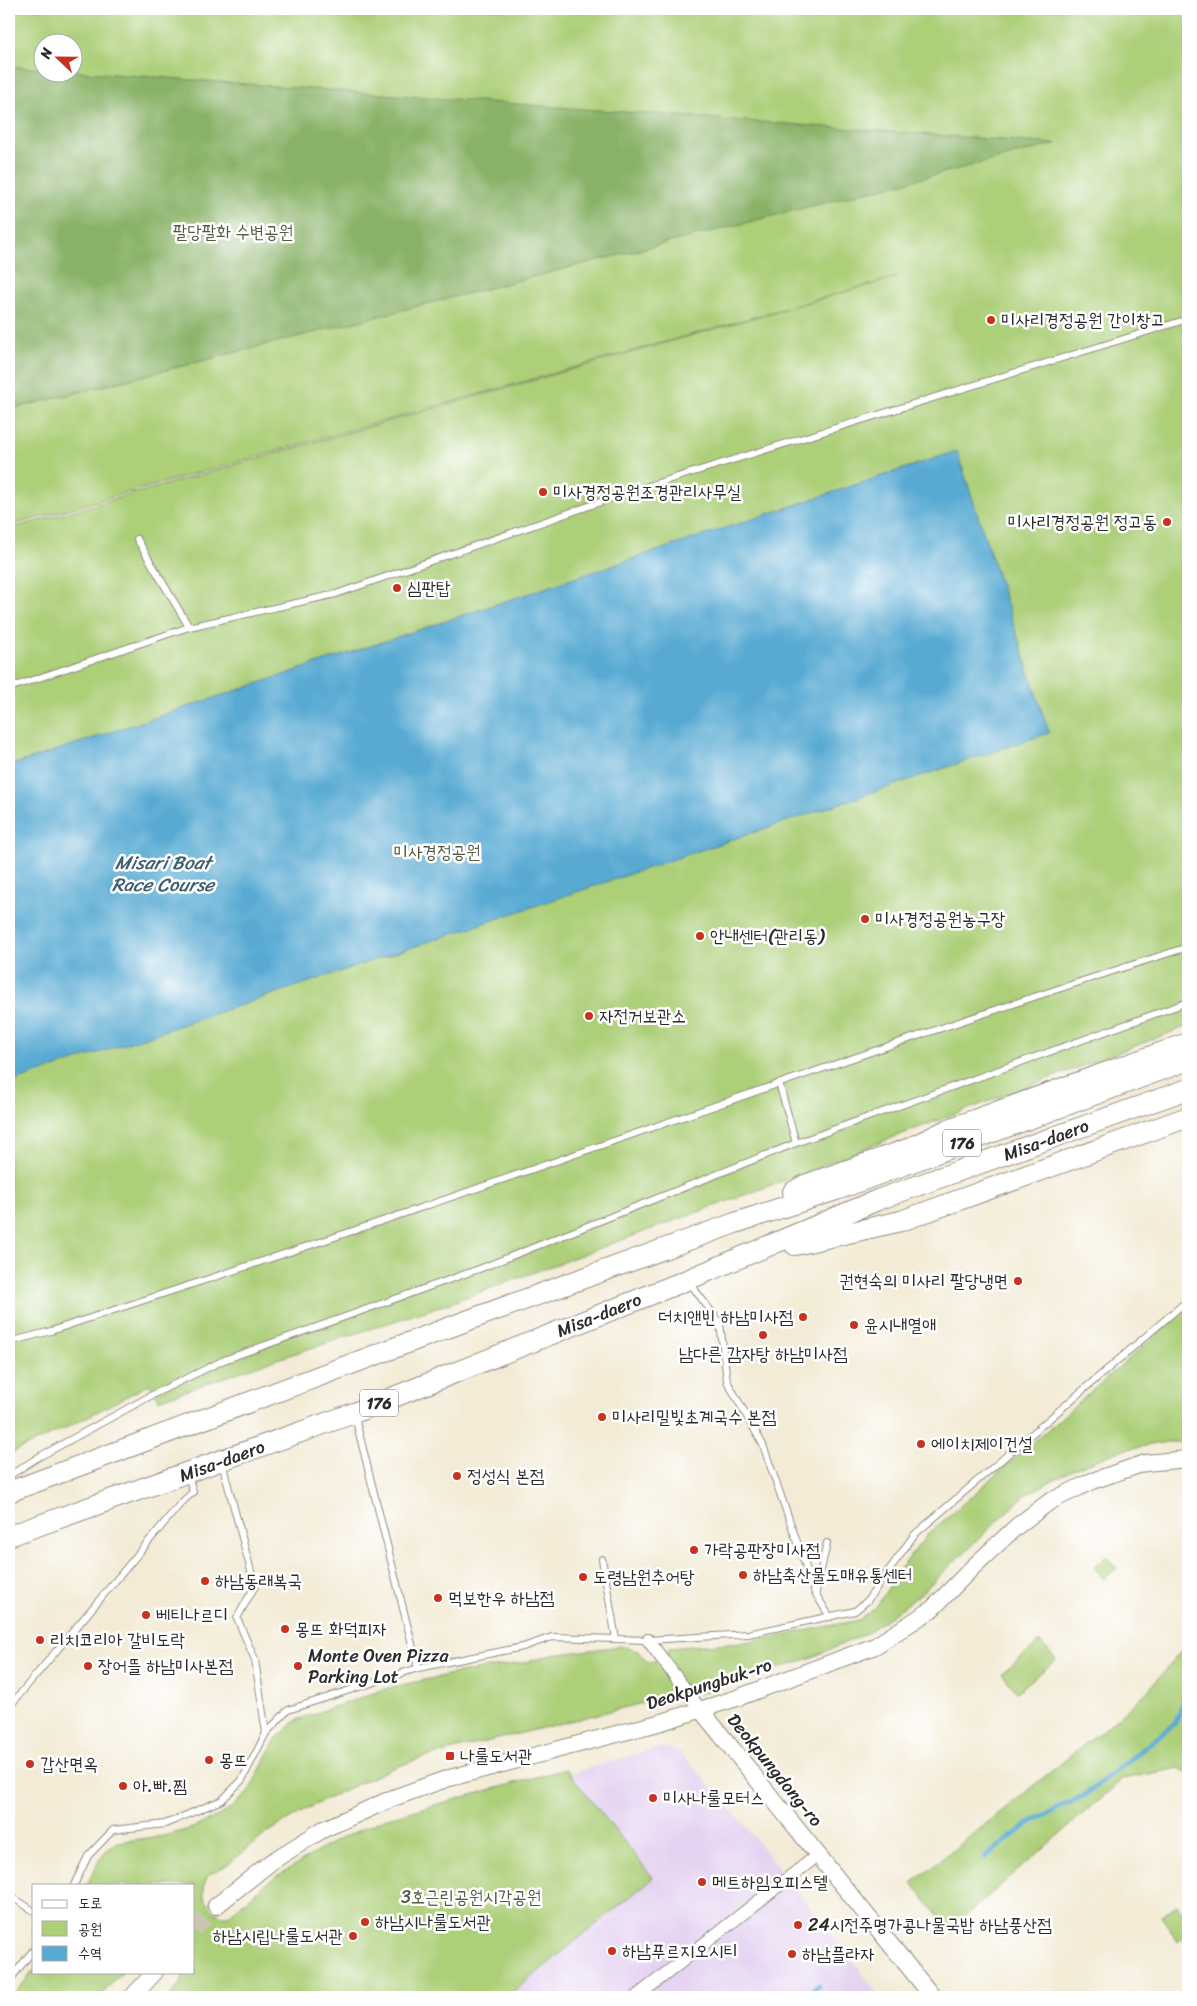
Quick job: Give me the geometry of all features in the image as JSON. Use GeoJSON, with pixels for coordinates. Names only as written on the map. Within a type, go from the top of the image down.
{"type":"FeatureCollection","features":[{"type":"Feature","properties":{"kind":"main road"},"geometry":{"type":"LineString","coordinates":[[735,1223],[805,1185],[908,1149],[949,1129],[1188,1043]]}},
{"type":"Feature","properties":{"kind":"main road","name":"Misa-daero"},"geometry":{"type":"LineString","coordinates":[[9,1492],[468,1320],[735,1223],[845,1186],[1188,1060]]}},
{"type":"Feature","properties":{"kind":"main road","name":"Misa-daero"},"geometry":{"type":"LineString","coordinates":[[9,1536],[354,1413],[687,1280],[880,1199],[1188,1089]]}},
{"type":"Feature","properties":{"kind":"main road"},"geometry":{"type":"LineString","coordinates":[[745,1256],[902,1221],[1188,1116]]}},
{"type":"Feature","properties":{"kind":"street","name":"Deokpungbuk-ro"},"geometry":{"type":"LineString","coordinates":[[216,1906],[271,1862],[322,1830],[393,1798],[446,1779],[662,1722],[737,1698],[875,1646],[931,1610],[972,1567],[1016,1527],[1049,1502],[1092,1481],[1144,1462],[1188,1459]]}},
{"type":"Feature","properties":{"kind":"street"},"geometry":{"type":"LineString","coordinates":[[648,1640],[700,1709]]}},
{"type":"Feature","properties":{"kind":"street","name":"Deokpungdong-ro"},"geometry":{"type":"LineString","coordinates":[[700,1709],[933,1997]]}},
{"type":"Feature","properties":{"kind":"street","name":"Deokpungdong-ro"},"geometry":{"type":"LineString","coordinates":[[636,1997],[818,1855]]}},
{"type":"Feature","properties":{"kind":"street"},"geometry":{"type":"LineString","coordinates":[[132,1997],[153,1974]]}},
{"type":"Feature","properties":{"kind":"lane"},"geometry":{"type":"LineString","coordinates":[[9,688],[189,627],[336,594],[629,492],[1188,319]]}},
{"type":"Feature","properties":{"kind":"lane"},"geometry":{"type":"LineString","coordinates":[[137,539],[189,627]]}},
{"type":"Feature","properties":{"kind":"lane"},"geometry":{"type":"LineString","coordinates":[[9,1342],[51,1330],[413,1211],[779,1083],[1044,993],[1188,947]]}},
{"type":"Feature","properties":{"kind":"lane"},"geometry":{"type":"LineString","coordinates":[[9,1476],[37,1458],[146,1398],[224,1360],[479,1269],[796,1143],[1188,1002]]}},
{"type":"Feature","properties":{"kind":"lane"},"geometry":{"type":"LineString","coordinates":[[779,1083],[796,1143]]}},
{"type":"Feature","properties":{"kind":"lane"},"geometry":{"type":"LineString","coordinates":[[687,1280],[720,1323],[727,1381],[763,1445],[815,1593],[830,1617]]}},
{"type":"Feature","properties":{"kind":"lane"},"geometry":{"type":"LineString","coordinates":[[74,1884],[88,1856],[113,1830],[165,1824],[222,1800],[242,1780],[266,1732],[288,1710],[418,1668],[523,1647],[552,1637],[648,1640],[748,1634],[855,1611],[867,1602],[914,1535],[1188,1300]]}},
{"type":"Feature","properties":{"kind":"lane"},"geometry":{"type":"LineString","coordinates":[[354,1413],[418,1668]]}},
{"type":"Feature","properties":{"kind":"lane"},"geometry":{"type":"LineString","coordinates":[[221,1461],[255,1586],[237,1618],[255,1660],[266,1732]]}},
{"type":"Feature","properties":{"kind":"lane"},"geometry":{"type":"LineString","coordinates":[[9,1707],[181,1503],[194,1492],[188,1473]]}},
{"type":"Feature","properties":{"kind":"lane"},"geometry":{"type":"LineString","coordinates":[[815,1593],[827,1543]]}},
{"type":"Feature","properties":{"kind":"lane"},"geometry":{"type":"LineString","coordinates":[[602,1560],[616,1639]]}},
{"type":"Feature","properties":{"kind":"lane"},"geometry":{"type":"LineString","coordinates":[[9,1895],[32,1910]]}},
{"type":"Feature","properties":{"kind":"lane"},"geometry":{"type":"LineString","coordinates":[[9,1981],[32,1952]]}},
{"type":"Feature","properties":{"kind":"shaded area"},"geometry":{"type":"Polygon","coordinates":[[[661,1747],[680,1752],[734,1812],[881,1997],[507,1997],[653,1878],[569,1774],[661,1747]]]}},
{"type":"Feature","properties":{"kind":"green space","name":"미사경정공원"},"geometry":{"type":"Polygon","coordinates":[[[9,9],[1188,9],[1188,1026],[796,1176],[453,1302],[268,1362],[159,1400],[150,1384],[64,1429],[9,1454],[9,529],[897,277],[9,526],[9,9]]]}},
{"type":"Feature","properties":{"kind":"green space","name":"팔당팔화 수변공원"},"geometry":{"type":"Polygon","coordinates":[[[9,66],[32,68],[32,82],[82,82],[82,72],[1056,144],[9,410],[9,66]]]}},
{"type":"Feature","properties":{"kind":"green space","name":"3호근린공원시각공원"},"geometry":{"type":"Polygon","coordinates":[[[1188,1307],[1188,1442],[1167,1442],[1122,1450],[1076,1468],[1025,1495],[917,1597],[867,1633],[813,1657],[700,1693],[684,1685],[671,1685],[667,1696],[651,1701],[421,1758],[388,1770],[307,1809],[267,1833],[227,1865],[208,1875],[204,1885],[204,1898],[214,1912],[222,1916],[228,1916],[266,1883],[335,1841],[384,1819],[566,1769],[653,1878],[507,1997],[169,1997],[181,1983],[184,1974],[195,1974],[195,1884],[87,1884],[99,1860],[107,1849],[117,1842],[164,1836],[193,1828],[226,1812],[248,1793],[276,1739],[297,1720],[388,1688],[452,1674],[527,1662],[552,1655],[621,1646],[638,1651],[647,1662],[666,1660],[669,1648],[753,1641],[859,1620],[876,1607],[901,1568],[927,1535],[1188,1307]]]}},
{"type":"Feature","properties":{"kind":"green space"},"geometry":{"type":"Polygon","coordinates":[[[1107,1556],[1117,1568],[1104,1579],[1094,1567],[1107,1556]]]}},
{"type":"Feature","properties":{"kind":"green space"},"geometry":{"type":"Polygon","coordinates":[[[1040,1642],[1056,1660],[1017,1692],[1002,1674],[1040,1642]]]}},
{"type":"Feature","properties":{"kind":"green space"},"geometry":{"type":"Polygon","coordinates":[[[1188,1643],[1188,1773],[1179,1768],[1123,1779],[949,1930],[912,1883],[1119,1717],[1147,1692],[1188,1643]]]}},
{"type":"Feature","properties":{"kind":"green space"},"geometry":{"type":"Polygon","coordinates":[[[1178,1905],[1188,1922],[1188,1935],[1177,1942],[1161,1915],[1178,1905]]]}},
{"type":"Feature","properties":{"kind":"green space"},"geometry":{"type":"Polygon","coordinates":[[[32,1972],[32,1974],[121,1974],[99,1997],[12,1997],[32,1972]]]}},
{"type":"Feature","properties":{"kind":"water","name":"Misari Boat Race Course"},"geometry":{"type":"Polygon","coordinates":[[[957,451],[1049,733],[9,1083],[9,766],[957,451]]]}},
{"type":"Feature","properties":{"kind":"waterway"},"geometry":{"type":"LineString","coordinates":[[985,1857],[1031,1822],[1085,1795],[1175,1723],[1188,1690]]}},
{"type":"Feature","properties":{"kind":"waterway"},"geometry":{"type":"LineString","coordinates":[[807,1995],[818,1986]]}},
{"type":"Feature","properties":{"kind":"tunnel"},"geometry":{"type":"LineString","coordinates":[[195,1929],[216,1906]]}},
{"type":"Feature","properties":{"kind":"place","name":"미사리경정공원 간이창고"},"geometry":{"type":"Point","coordinates":[991,320]}},
{"type":"Feature","properties":{"kind":"place","name":"미사경정공원조경관리사무실"},"geometry":{"type":"Point","coordinates":[543,492]}},
{"type":"Feature","properties":{"kind":"place","name":"미사리경정공원 정고동"},"geometry":{"type":"Point","coordinates":[1167,522]}},
{"type":"Feature","properties":{"kind":"place","name":"심판탑"},"geometry":{"type":"Point","coordinates":[397,588]}},
{"type":"Feature","properties":{"kind":"place","name":"미사경정공원농구장"},"geometry":{"type":"Point","coordinates":[865,919]}},
{"type":"Feature","properties":{"kind":"place","name":"안내센터(관리동)"},"geometry":{"type":"Point","coordinates":[700,936]}},
{"type":"Feature","properties":{"kind":"place","name":"자전거보관소"},"geometry":{"type":"Point","coordinates":[589,1016]}},
{"type":"Feature","properties":{"kind":"place","name":"권현숙의 미사리 팔당냉면"},"geometry":{"type":"Point","coordinates":[1018,1281]}},
{"type":"Feature","properties":{"kind":"place","name":"더치앤빈 하남미사점"},"geometry":{"type":"Point","coordinates":[803,1317]}},
{"type":"Feature","properties":{"kind":"place","name":"윤시내열애"},"geometry":{"type":"Point","coordinates":[854,1325]}},
{"type":"Feature","properties":{"kind":"place","name":"남다른 감자탕 하남미사점"},"geometry":{"type":"Point","coordinates":[763,1335]}},
{"type":"Feature","properties":{"kind":"place","name":"미사리밀빛초계국수 본점"},"geometry":{"type":"Point","coordinates":[602,1417]}},
{"type":"Feature","properties":{"kind":"place","name":"에이치제이건설"},"geometry":{"type":"Point","coordinates":[921,1444]}},
{"type":"Feature","properties":{"kind":"place","name":"정성식 본점"},"geometry":{"type":"Point","coordinates":[457,1476]}},
{"type":"Feature","properties":{"kind":"place","name":"가락공판장미사점"},"geometry":{"type":"Point","coordinates":[694,1550]}},
{"type":"Feature","properties":{"kind":"place","name":"하남축산물도매유통센터"},"geometry":{"type":"Point","coordinates":[743,1575]}},
{"type":"Feature","properties":{"kind":"place","name":"도령남원추어탕"},"geometry":{"type":"Point","coordinates":[583,1577]}},
{"type":"Feature","properties":{"kind":"place","name":"하남동래복국"},"geometry":{"type":"Point","coordinates":[205,1581]}},
{"type":"Feature","properties":{"kind":"place","name":"먹보한우 하남점"},"geometry":{"type":"Point","coordinates":[438,1598]}},
{"type":"Feature","properties":{"kind":"place","name":"베티나르디"},"geometry":{"type":"Point","coordinates":[146,1615]}},
{"type":"Feature","properties":{"kind":"place","name":"몽뜨 화덕피자"},"geometry":{"type":"Point","coordinates":[285,1629]}},
{"type":"Feature","properties":{"kind":"place","name":"리치코리아 갈비도락"},"geometry":{"type":"Point","coordinates":[40,1640]}},
{"type":"Feature","properties":{"kind":"place","name":"장어뜰 하남미사본점"},"geometry":{"type":"Point","coordinates":[88,1666]}},
{"type":"Feature","properties":{"kind":"place","name":"Monte Oven Pizza Parking Lot"},"geometry":{"type":"Point","coordinates":[298,1666]}},
{"type":"Feature","properties":{"kind":"place","name":"나룰도서관"},"geometry":{"type":"Point","coordinates":[450,1756]}},
{"type":"Feature","properties":{"kind":"place","name":"몽뜨"},"geometry":{"type":"Point","coordinates":[209,1760]}},
{"type":"Feature","properties":{"kind":"place","name":"갑산면옥"},"geometry":{"type":"Point","coordinates":[30,1764]}},
{"type":"Feature","properties":{"kind":"place","name":"아.빠.찜"},"geometry":{"type":"Point","coordinates":[123,1786]}},
{"type":"Feature","properties":{"kind":"place","name":"미사나룰모터스"},"geometry":{"type":"Point","coordinates":[653,1798]}},
{"type":"Feature","properties":{"kind":"place","name":"메트하임오피스텔"},"geometry":{"type":"Point","coordinates":[702,1882]}},
{"type":"Feature","properties":{"kind":"place","name":"하남시나룰도서관"},"geometry":{"type":"Point","coordinates":[365,1922]}},
{"type":"Feature","properties":{"kind":"place","name":"24시전주명가콩나물국밥 하남풍산점"},"geometry":{"type":"Point","coordinates":[798,1925]}},
{"type":"Feature","properties":{"kind":"place","name":"하남시립나룰도서관"},"geometry":{"type":"Point","coordinates":[353,1936]}},
{"type":"Feature","properties":{"kind":"place","name":"하남푸르지오시티"},"geometry":{"type":"Point","coordinates":[612,1951]}},
{"type":"Feature","properties":{"kind":"place","name":"하남플라자"},"geometry":{"type":"Point","coordinates":[792,1954]}}]}
